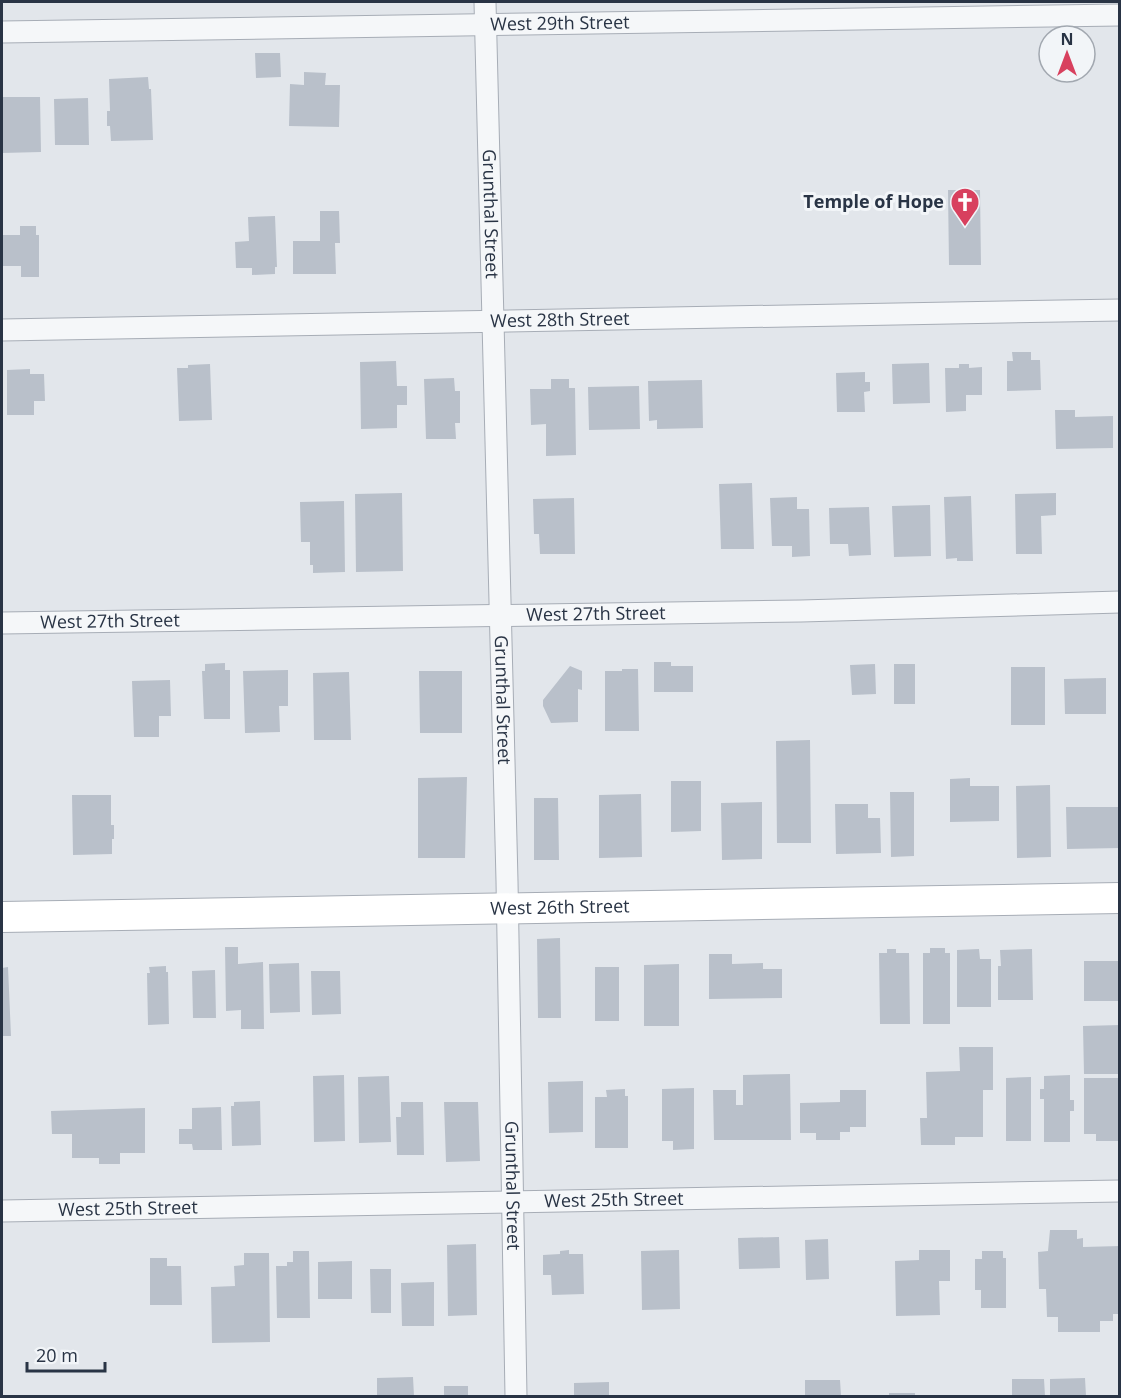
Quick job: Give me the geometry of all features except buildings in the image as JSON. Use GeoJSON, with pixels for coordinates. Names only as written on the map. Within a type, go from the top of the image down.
{"type":"FeatureCollection","features":[{"type":"Feature","properties":{"kind":"main road","name":"West 26th Street"},"geometry":{"type":"LineString","coordinates":[[2,917],[1119,898]]}},
{"type":"Feature","properties":{"kind":"street","name":"Grunthal Street"},"geometry":{"type":"LineString","coordinates":[[485,2],[501,617],[516,1396]]}},
{"type":"Feature","properties":{"kind":"street","name":"West 29th Street"},"geometry":{"type":"LineString","coordinates":[[2,32],[1119,15]]}},
{"type":"Feature","properties":{"kind":"street","name":"West 28th Street"},"geometry":{"type":"LineString","coordinates":[[2,330],[1119,310]]}},
{"type":"Feature","properties":{"kind":"street","name":"West 27th Street"},"geometry":{"type":"LineString","coordinates":[[2,623],[501,617],[1119,602]]}},
{"type":"Feature","properties":{"kind":"street","name":"West 25th Street"},"geometry":{"type":"LineString","coordinates":[[2,1211],[1119,1191]]}},
{"type":"Feature","properties":{"kind":"place","name":"Temple of Hope"},"geometry":{"type":"Point","coordinates":[965,228]}}]}
